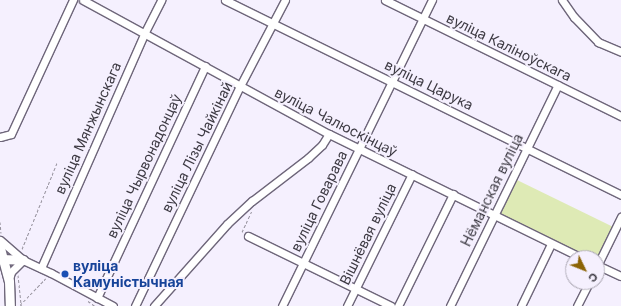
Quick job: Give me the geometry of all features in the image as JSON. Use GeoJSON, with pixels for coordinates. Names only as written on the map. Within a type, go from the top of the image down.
{"type":"FeatureCollection","features":[{"type":"Feature","properties":{"kind":"main road"},"geometry":{"type":"LineString","coordinates":[[0,248],[8,281],[10,306]]}},
{"type":"Feature","properties":{"kind":"main road"},"geometry":{"type":"LineString","coordinates":[[2,259],[22,256]]}},
{"type":"Feature","properties":{"kind":"street"},"geometry":{"type":"LineString","coordinates":[[0,137],[10,134],[74,0]]}},
{"type":"Feature","properties":{"kind":"street","name":"вуліца Чалюскінцаў"},"geometry":{"type":"LineString","coordinates":[[83,0],[145,32],[329,134],[565,250]]}},
{"type":"Feature","properties":{"kind":"street","name":"вуліца Мянжынскага"},"geometry":{"type":"LineString","coordinates":[[41,268],[145,32],[161,0]]}},
{"type":"Feature","properties":{"kind":"street","name":"вуліца Царука"},"geometry":{"type":"LineString","coordinates":[[225,0],[621,195]]}},
{"type":"Feature","properties":{"kind":"street","name":"вуліца Лізы Чайкінай"},"geometry":{"type":"LineString","coordinates":[[135,306],[240,86],[285,0]]}},
{"type":"Feature","properties":{"kind":"street","name":"вуліца Каліноўскага"},"geometry":{"type":"LineString","coordinates":[[385,0],[621,116]]}},
{"type":"Feature","properties":{"kind":"street","name":"вуліца Говарава"},"geometry":{"type":"LineString","coordinates":[[282,306],[432,0]]}},
{"type":"Feature","properties":{"kind":"street"},"geometry":{"type":"LineString","coordinates":[[562,0],[574,17],[598,42],[621,52]]}},
{"type":"Feature","properties":{"kind":"street","name":"вуліца Чырвонадонцаў"},"geometry":{"type":"LineString","coordinates":[[97,298],[204,66]]}},
{"type":"Feature","properties":{"kind":"street","name":"Нёманская вуліца"},"geometry":{"type":"LineString","coordinates":[[450,306],[558,85]]}},
{"type":"Feature","properties":{"kind":"street"},"geometry":{"type":"LineString","coordinates":[[154,306],[218,234],[252,201],[308,158],[322,145],[329,134]]}},
{"type":"Feature","properties":{"kind":"street","name":"Вішнёвая вуліца"},"geometry":{"type":"LineString","coordinates":[[347,306],[412,174]]}},
{"type":"Feature","properties":{"kind":"street"},"geometry":{"type":"LineString","coordinates":[[398,306],[453,194]]}},
{"type":"Feature","properties":{"kind":"street"},"geometry":{"type":"LineString","coordinates":[[604,250],[621,217]]}},
{"type":"Feature","properties":{"kind":"street"},"geometry":{"type":"LineString","coordinates":[[248,236],[391,306]]}},
{"type":"Feature","properties":{"kind":"street"},"geometry":{"type":"LineString","coordinates":[[1,239],[22,256],[41,268],[113,306]]}},
{"type":"Feature","properties":{"kind":"street"},"geometry":{"type":"LineString","coordinates":[[521,306],[552,244]]}},
{"type":"Feature","properties":{"kind":"street"},"geometry":{"type":"LineString","coordinates":[[8,281],[11,272],[22,256]]}},
{"type":"Feature","properties":{"kind":"street"},"geometry":{"type":"LineString","coordinates":[[605,269],[621,276]]}},
{"type":"Feature","properties":{"kind":"street"},"geometry":{"type":"LineString","coordinates":[[577,306],[585,290]]}},
{"type":"Feature","properties":{"kind":"path"},"geometry":{"type":"LineString","coordinates":[[22,256],[57,163]]}},
{"type":"Feature","properties":{"kind":"path"},"geometry":{"type":"LineString","coordinates":[[248,236],[241,232],[254,207],[252,201]]}},
{"type":"Feature","properties":{"kind":"path"},"geometry":{"type":"LineString","coordinates":[[0,222],[1,239]]}},
{"type":"Feature","properties":{"kind":"path"},"geometry":{"type":"LineString","coordinates":[[18,273],[21,305]]}},
{"type":"Feature","properties":{"kind":"path"},"geometry":{"type":"LineString","coordinates":[[21,305],[47,278]]}},
{"type":"Feature","properties":{"kind":"green space"},"geometry":{"type":"Polygon","coordinates":[[[517,180],[612,226],[601,250],[574,250],[500,214],[517,180]]]}},
{"type":"Feature","properties":{"kind":"place","name":"вуліца Камуністычная"},"geometry":{"type":"Point","coordinates":[65,274]}}]}
